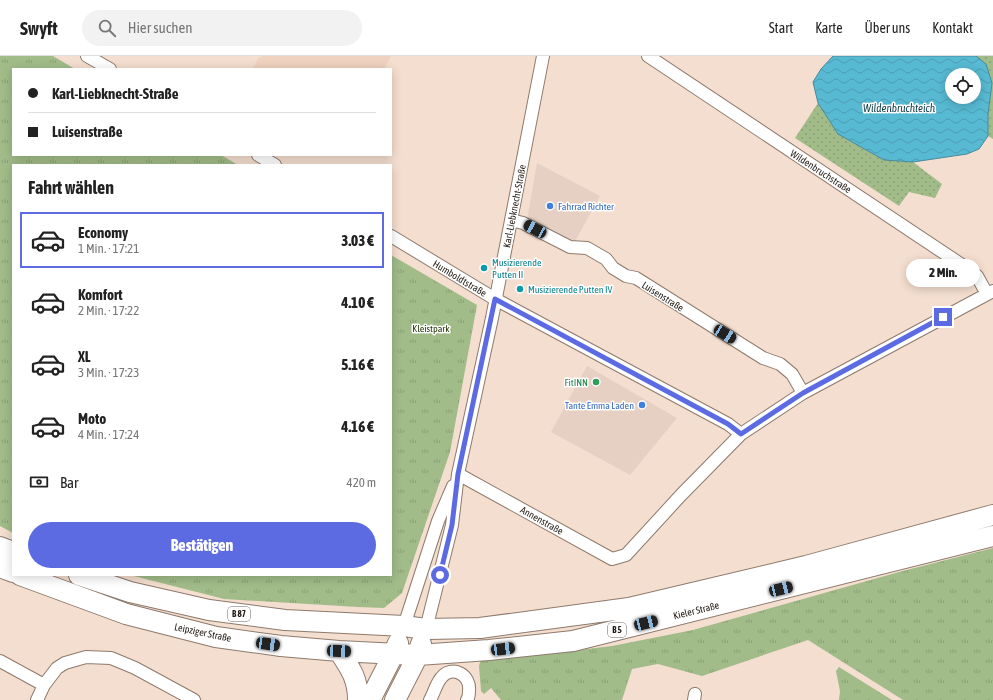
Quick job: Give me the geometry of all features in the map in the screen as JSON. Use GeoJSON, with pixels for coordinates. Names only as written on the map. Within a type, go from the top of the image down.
{"type":"FeatureCollection","features":[{"type":"Feature","properties":{"kind":"main road","name":"Kieler Straße"},"geometry":{"type":"LineString","coordinates":[[404,626],[426,629],[480,628],[629,608],[806,566],[993,515]]}},
{"type":"Feature","properties":{"kind":"main road","name":"Kieler Straße"},"geometry":{"type":"LineString","coordinates":[[394,653],[418,655],[489,650],[572,641],[993,536]]}},
{"type":"Feature","properties":{"kind":"main road"},"geometry":{"type":"LineString","coordinates":[[0,546],[12,552]]}},
{"type":"Feature","properties":{"kind":"main road"},"geometry":{"type":"LineString","coordinates":[[0,567],[12,572]]}},
{"type":"Feature","properties":{"kind":"main road","name":"Leipziger Straße"},"geometry":{"type":"LineString","coordinates":[[23,576],[126,614],[216,637],[281,646],[339,651],[394,653]]}},
{"type":"Feature","properties":{"kind":"main road","name":"B 87"},"geometry":{"type":"LineString","coordinates":[[81,576],[130,592],[208,610],[285,620],[404,626]]}},
{"type":"Feature","properties":{"kind":"main road"},"geometry":{"type":"LineString","coordinates":[[370,700],[394,653],[404,626]]}},
{"type":"Feature","properties":{"kind":"main road"},"geometry":{"type":"LineString","coordinates":[[395,700],[418,655],[426,629]]}},
{"type":"Feature","properties":{"kind":"main road"},"geometry":{"type":"LineString","coordinates":[[339,651],[354,674],[357,682],[358,700]]}},
{"type":"Feature","properties":{"kind":"street"},"geometry":{"type":"LineString","coordinates":[[87,56],[108,68]]}},
{"type":"Feature","properties":{"kind":"street","name":"Karl-Liebknecht-Straße"},"geometry":{"type":"LineString","coordinates":[[426,629],[452,525],[458,474],[495,299],[543,56]]}},
{"type":"Feature","properties":{"kind":"street","name":"Wildenbruchstraße"},"geometry":{"type":"LineString","coordinates":[[648,56],[968,269],[977,276],[990,292]]}},
{"type":"Feature","properties":{"kind":"street"},"geometry":{"type":"LineString","coordinates":[[260,156],[273,164]]}},
{"type":"Feature","properties":{"kind":"street","name":"Luisenstraße"},"geometry":{"type":"LineString","coordinates":[[511,220],[524,223],[570,247],[587,248],[606,260],[613,268],[626,276],[636,278],[763,358],[780,364],[792,374],[803,393]]}},
{"type":"Feature","properties":{"kind":"street","name":"Humboldtstraße"},"geometry":{"type":"LineString","coordinates":[[392,237],[495,299],[728,424],[741,434]]}},
{"type":"Feature","properties":{"kind":"street"},"geometry":{"type":"LineString","coordinates":[[741,434],[803,393],[990,292]]}},
{"type":"Feature","properties":{"kind":"street","name":"Annenstraße"},"geometry":{"type":"LineString","coordinates":[[458,474],[612,559],[626,555],[681,495],[741,434]]}},
{"type":"Feature","properties":{"kind":"street","name":"Karl-Liebknecht-Straße"},"geometry":{"type":"LineString","coordinates":[[404,626],[438,521],[458,474]]}},
{"type":"Feature","properties":{"kind":"street"},"geometry":{"type":"LineString","coordinates":[[37,700],[44,685],[57,668],[65,663],[86,657],[111,658],[135,668],[194,700]]}},
{"type":"Feature","properties":{"kind":"street"},"geometry":{"type":"LineString","coordinates":[[0,662],[44,685]]}},
{"type":"Feature","properties":{"kind":"street"},"geometry":{"type":"LineString","coordinates":[[430,700],[442,677],[449,672],[459,672],[467,678],[470,686],[467,700]]}},
{"type":"Feature","properties":{"kind":"shaded area"},"geometry":{"type":"Polygon","coordinates":[[[262,56],[391,56],[385,68],[253,68],[259,57],[261,58],[262,56]]]}},
{"type":"Feature","properties":{"kind":"shaded area"},"geometry":{"type":"Polygon","coordinates":[[[537,163],[600,196],[574,243],[527,220],[537,163]]]}},
{"type":"Feature","properties":{"kind":"shaded area"},"geometry":{"type":"Polygon","coordinates":[[[587,366],[677,418],[630,475],[551,432],[587,366]]]}},
{"type":"Feature","properties":{"kind":"green space"},"geometry":{"type":"Polygon","coordinates":[[[0,56],[53,56],[73,68],[12,68],[12,156],[223,156],[236,164],[12,164],[12,532],[0,526],[0,56]]]}},
{"type":"Feature","properties":{"kind":"green space"},"geometry":{"type":"Polygon","coordinates":[[[976,56],[993,56],[993,139],[988,136],[988,114],[981,80],[981,68],[978,68],[976,56]]]}},
{"type":"Feature","properties":{"kind":"green space"},"geometry":{"type":"Polygon","coordinates":[[[818,103],[838,134],[884,160],[913,162],[942,184],[935,198],[909,192],[899,206],[795,138],[818,103]]]}},
{"type":"Feature","properties":{"kind":"green space","name":"Kleistpark"},"geometry":{"type":"Polygon","coordinates":[[[392,256],[477,305],[450,452],[402,593],[384,608],[224,599],[134,576],[392,576],[392,256]]]}},
{"type":"Feature","properties":{"kind":"green space"},"geometry":{"type":"Polygon","coordinates":[[[993,548],[993,700],[903,700],[808,640],[702,676],[658,664],[632,669],[622,700],[501,700],[491,688],[484,694],[481,691],[479,666],[482,655],[537,655],[612,646],[693,630],[899,572],[993,548]]]}},
{"type":"Feature","properties":{"kind":"green space"},"geometry":{"type":"Polygon","coordinates":[[[839,667],[892,700],[839,700],[840,691],[836,671],[839,667]]]}},
{"type":"Feature","properties":{"kind":"water","name":"Wildenbruchteich"},"geometry":{"type":"Polygon","coordinates":[[[833,56],[976,56],[986,64],[992,83],[988,114],[988,136],[979,149],[967,154],[913,162],[884,160],[838,134],[818,103],[813,82],[821,69],[833,56]]]}},
{"type":"Feature","properties":{"kind":"place","name":"Fahrrad Richter"},"geometry":{"type":"Point","coordinates":[550,206]}},
{"type":"Feature","properties":{"kind":"place","name":"Musizierende Putten II"},"geometry":{"type":"Point","coordinates":[484,268]}},
{"type":"Feature","properties":{"kind":"place","name":"Musizierende Putten IV"},"geometry":{"type":"Point","coordinates":[520,289]}},
{"type":"Feature","properties":{"kind":"place","name":"FitINN"},"geometry":{"type":"Point","coordinates":[596,382]}},
{"type":"Feature","properties":{"kind":"place","name":"Tante Emma Laden"},"geometry":{"type":"Point","coordinates":[642,405]}},
{"type":"Feature","properties":{"kind":"route"},"geometry":{"type":"LineString","coordinates":[[440,575],[452,525],[458,474],[495,299],[728,424],[741,434],[803,393],[943,317]]}}]}
